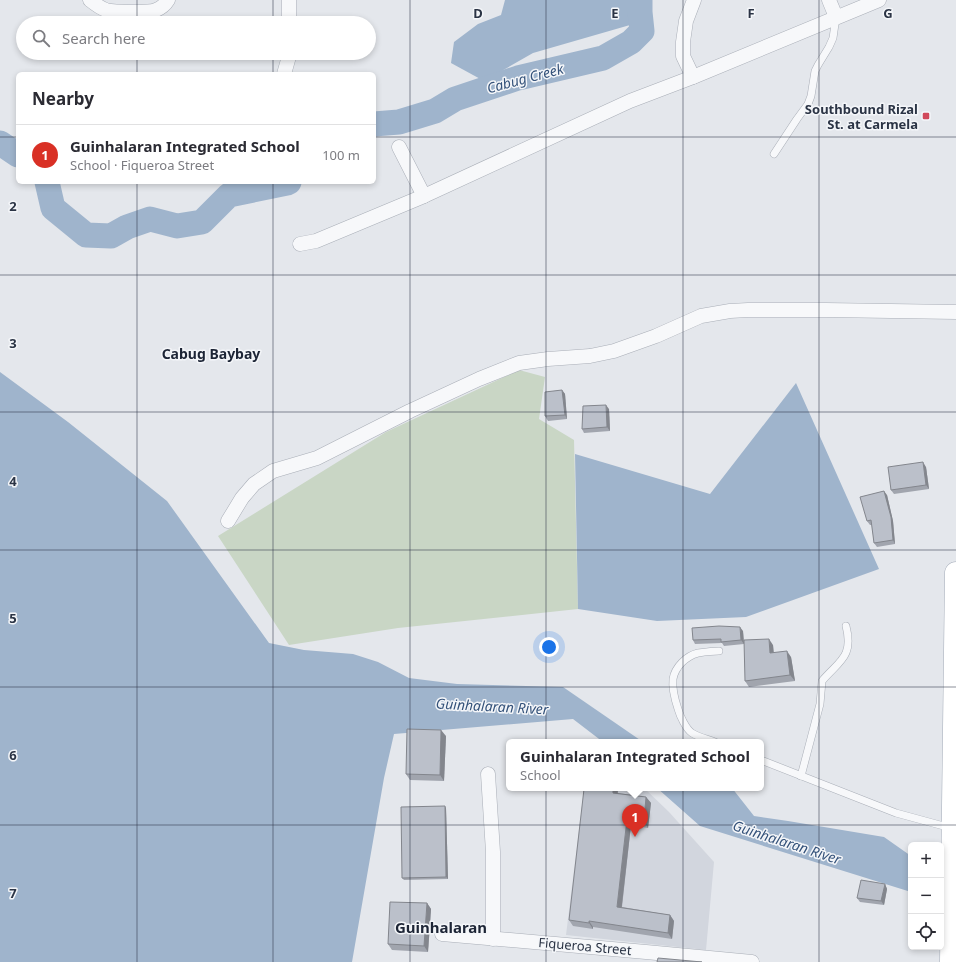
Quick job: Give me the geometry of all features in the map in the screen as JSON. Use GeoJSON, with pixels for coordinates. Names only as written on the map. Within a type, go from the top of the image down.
{"type":"FeatureCollection","features":[{"type":"Feature","properties":{"kind":"main road"},"geometry":{"type":"LineString","coordinates":[[951,962],[954,838],[956,573]]}},
{"type":"Feature","properties":{"kind":"street"},"geometry":{"type":"LineString","coordinates":[[90,0],[105,9],[114,11],[150,12],[164,5],[168,0]]}},
{"type":"Feature","properties":{"kind":"street"},"geometry":{"type":"LineString","coordinates":[[289,0],[289,16]]}},
{"type":"Feature","properties":{"kind":"street"},"geometry":{"type":"LineString","coordinates":[[693,77],[683,56],[683,42],[686,21],[694,0]]}},
{"type":"Feature","properties":{"kind":"street"},"geometry":{"type":"LineString","coordinates":[[829,0],[836,17]]}},
{"type":"Feature","properties":{"kind":"street"},"geometry":{"type":"LineString","coordinates":[[300,244],[316,241],[336,234],[424,196],[630,101],[693,77],[879,0]]}},
{"type":"Feature","properties":{"kind":"street"},"geometry":{"type":"LineString","coordinates":[[285,72],[288,60]]}},
{"type":"Feature","properties":{"kind":"street"},"geometry":{"type":"LineString","coordinates":[[399,147],[424,196]]}},
{"type":"Feature","properties":{"kind":"street"},"geometry":{"type":"LineString","coordinates":[[228,522],[242,498],[254,484],[273,471],[317,458],[410,411],[479,379],[519,363],[590,356],[614,351],[656,336],[701,316],[730,311],[826,310],[956,312]]}},
{"type":"Feature","properties":{"kind":"street"},"geometry":{"type":"LineString","coordinates":[[488,774],[493,852],[493,939]]}},
{"type":"Feature","properties":{"kind":"street","name":"Fiqueroa Street"},"geometry":{"type":"LineString","coordinates":[[442,934],[645,957],[752,962]]}},
{"type":"Feature","properties":{"kind":"lane"},"geometry":{"type":"LineString","coordinates":[[774,154],[808,104],[811,96],[815,71],[833,38],[836,17]]}},
{"type":"Feature","properties":{"kind":"lane"},"geometry":{"type":"LineString","coordinates":[[801,776],[820,704],[822,681],[847,654],[849,644],[846,626]]}},
{"type":"Feature","properties":{"kind":"lane"},"geometry":{"type":"LineString","coordinates":[[708,739],[690,732],[684,724],[676,704],[673,691],[673,678],[678,667],[688,657],[697,653],[719,651]]}},
{"type":"Feature","properties":{"kind":"lane"},"geometry":{"type":"LineString","coordinates":[[764,761],[896,813],[954,838]]}},
{"type":"Feature","properties":{"kind":"shaded area"},"geometry":{"type":"Polygon","coordinates":[[[584,791],[647,791],[669,812],[714,862],[706,950],[566,935],[584,791]]]}},
{"type":"Feature","properties":{"kind":"green space"},"geometry":{"type":"Polygon","coordinates":[[[519,370],[545,377],[539,419],[574,440],[578,609],[398,628],[289,645],[218,536],[386,432],[519,370]]]}},
{"type":"Feature","properties":{"kind":"water"},"geometry":{"type":"Polygon","coordinates":[[[505,0],[631,0],[630,25],[533,53],[484,81],[451,63],[454,42],[478,24],[501,15],[505,0]]]}},
{"type":"Feature","properties":{"kind":"water","name":"Guinhalaran River"},"geometry":{"type":"Polygon","coordinates":[[[0,372],[68,422],[167,501],[269,643],[304,650],[353,654],[378,662],[409,678],[457,684],[563,687],[639,739],[599,739],[573,719],[394,734],[384,778],[352,962],[0,962],[0,372]]]}},
{"type":"Feature","properties":{"kind":"water"},"geometry":{"type":"Polygon","coordinates":[[[796,383],[879,569],[746,617],[657,621],[578,609],[575,454],[710,494],[796,383]]]}},
{"type":"Feature","properties":{"kind":"water","name":"Guinhalaran River"},"geometry":{"type":"Polygon","coordinates":[[[660,791],[734,791],[754,816],[884,837],[908,854],[908,891],[700,826],[660,791]]]}},
{"type":"Feature","properties":{"kind":"building"},"geometry":{"type":"Polygon","coordinates":[[[562,390],[565,415],[545,416],[545,392],[562,390]]]}},
{"type":"Feature","properties":{"kind":"building"},"geometry":{"type":"Polygon","coordinates":[[[606,405],[607,427],[582,429],[583,406],[606,405]]]}},
{"type":"Feature","properties":{"kind":"building"},"geometry":{"type":"Polygon","coordinates":[[[923,462],[926,485],[891,490],[888,467],[923,462]]]}},
{"type":"Feature","properties":{"kind":"building"},"geometry":{"type":"Polygon","coordinates":[[[884,491],[891,517],[893,540],[874,543],[871,520],[867,521],[860,497],[884,491]]]}},
{"type":"Feature","properties":{"kind":"building"},"geometry":{"type":"Polygon","coordinates":[[[719,626],[740,627],[741,640],[721,642],[721,639],[693,640],[692,628],[719,626]]]}},
{"type":"Feature","properties":{"kind":"building"},"geometry":{"type":"Polygon","coordinates":[[[769,639],[770,653],[787,651],[790,675],[745,681],[744,640],[769,639]]]}},
{"type":"Feature","properties":{"kind":"building"},"geometry":{"type":"Polygon","coordinates":[[[407,729],[441,730],[440,775],[406,774],[407,729]]]}},
{"type":"Feature","properties":{"kind":"building"},"geometry":{"type":"Polygon","coordinates":[[[584,791],[613,791],[613,793],[646,797],[644,821],[627,819],[617,907],[670,915],[668,933],[589,921],[589,923],[569,920],[584,791]]]}},
{"type":"Feature","properties":{"kind":"building"},"geometry":{"type":"Polygon","coordinates":[[[445,806],[446,877],[402,878],[401,807],[445,806]]]}},
{"type":"Feature","properties":{"kind":"building"},"geometry":{"type":"Polygon","coordinates":[[[861,880],[885,884],[881,901],[857,898],[861,880]]]}},
{"type":"Feature","properties":{"kind":"building"},"geometry":{"type":"Polygon","coordinates":[[[390,902],[427,903],[424,946],[388,944],[390,902]]]}},
{"type":"Feature","properties":{"kind":"building"},"geometry":{"type":"Polygon","coordinates":[[[658,958],[702,962],[657,962],[658,958]]]}},
{"type":"Feature","properties":{"kind":"waterway","name":"Cabug Creek"},"geometry":{"type":"LineString","coordinates":[[376,124],[399,122],[435,111],[455,99],[518,78],[603,58],[631,42],[642,31],[640,0]]}},
{"type":"Feature","properties":{"kind":"waterway","name":"Cabug Creek"},"geometry":{"type":"LineString","coordinates":[[0,143],[16,154]]}},
{"type":"Feature","properties":{"kind":"waterway","name":"Cabug Creek"},"geometry":{"type":"LineString","coordinates":[[47,184],[53,208],[86,235],[111,236],[127,227],[150,219],[177,226],[202,222],[229,195],[282,184]]}},
{"type":"Feature","properties":{"kind":"place","name":"Southbound Rizal St. at Carmela"},"geometry":{"type":"Point","coordinates":[926,116]}},
{"type":"Feature","properties":{"kind":"place","name":"Guinhalaran Integrated School"},"geometry":{"type":"Point","coordinates":[635,837]}},
{"type":"Feature","properties":{"kind":"district","name":"Cabug Baybay"},"geometry":{"type":"Point","coordinates":[211,353]}},
{"type":"Feature","properties":{"kind":"district","name":"Guinhalaran"},"geometry":{"type":"Point","coordinates":[441,927]}}]}
